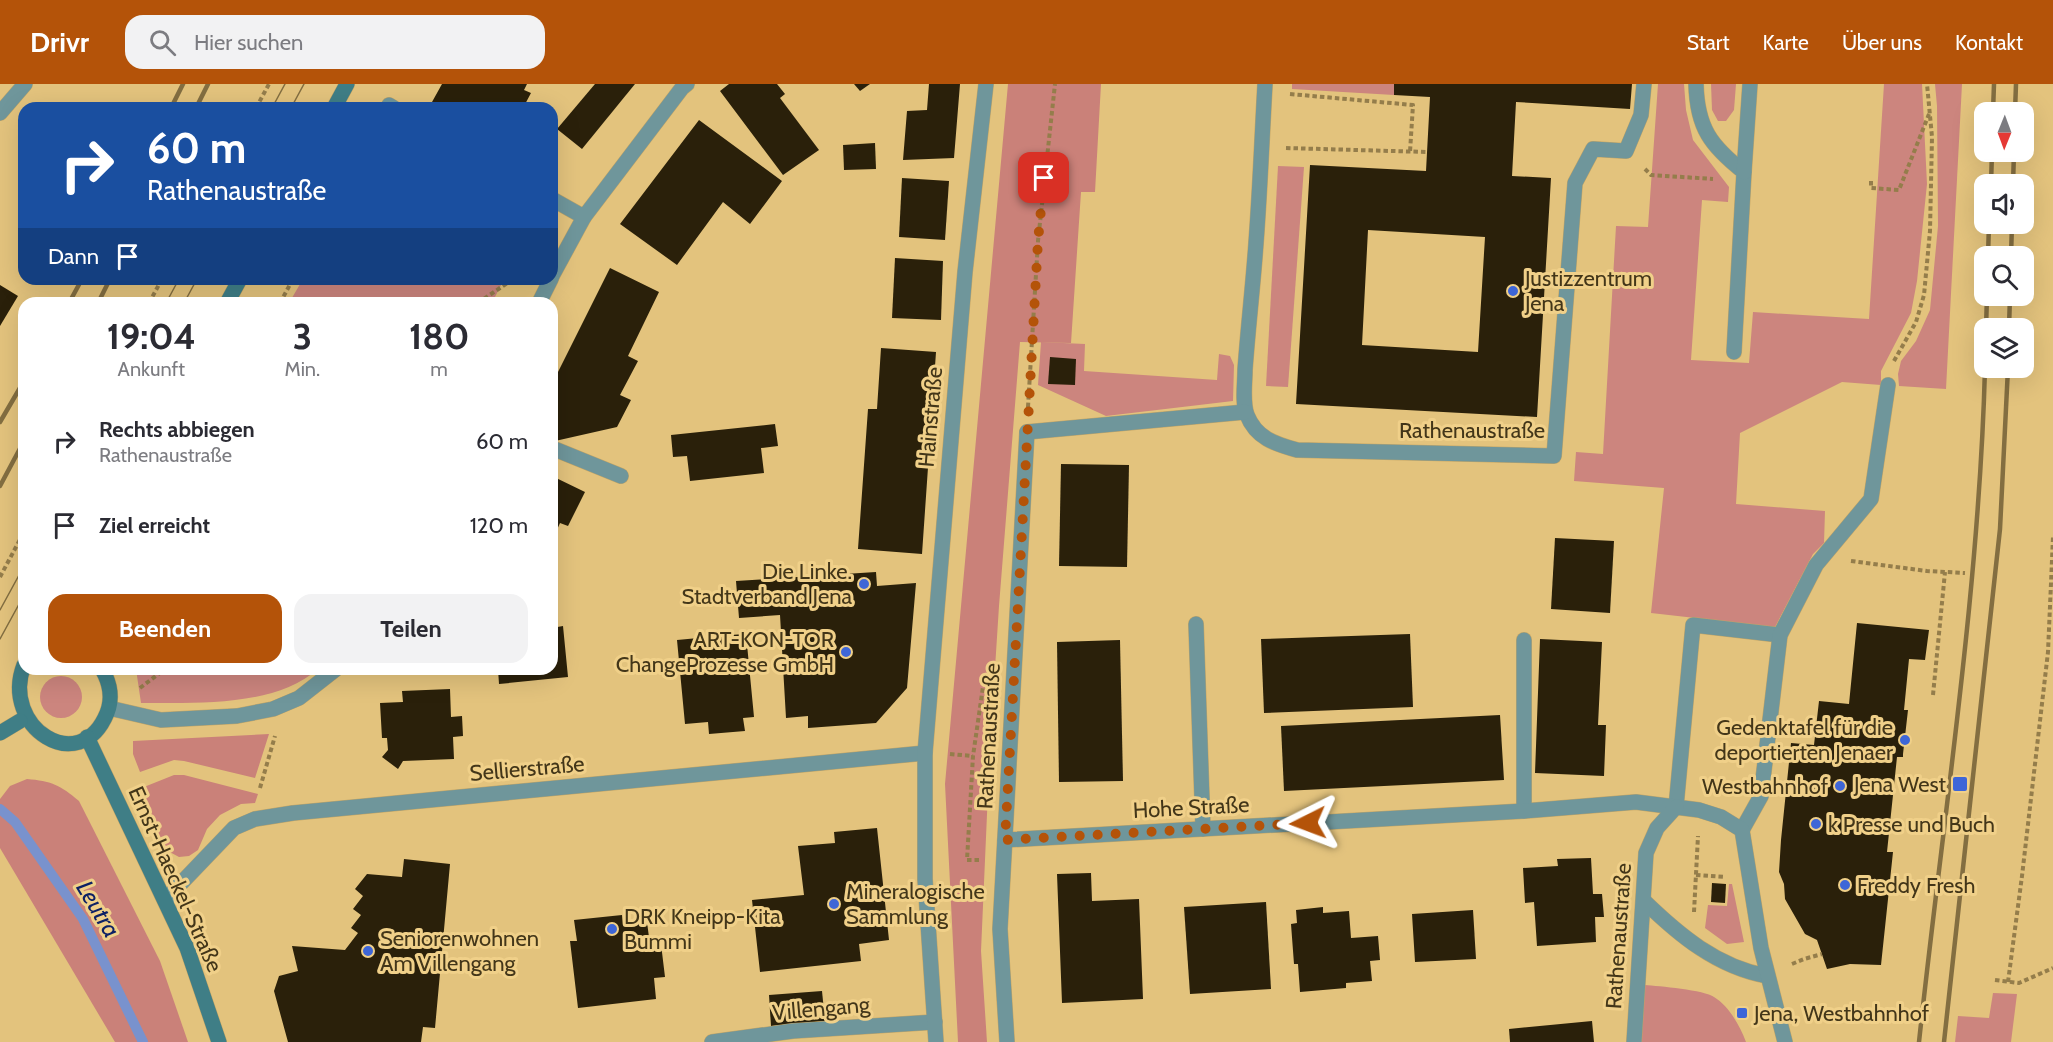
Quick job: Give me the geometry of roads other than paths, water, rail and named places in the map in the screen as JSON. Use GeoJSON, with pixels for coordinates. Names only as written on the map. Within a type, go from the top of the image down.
{"type":"FeatureCollection","features":[{"type":"Feature","properties":{"kind":"main road"},"geometry":{"type":"LineString","coordinates":[[337,102],[347,84]]}},
{"type":"Feature","properties":{"kind":"main road"},"geometry":{"type":"LineString","coordinates":[[18,674],[14,687],[15,711],[20,721],[36,737],[50,743],[65,744],[87,737],[104,720],[109,708],[110,696],[109,683],[105,675]]}},
{"type":"Feature","properties":{"kind":"main road"},"geometry":{"type":"LineString","coordinates":[[0,734],[20,721]]}},
{"type":"Feature","properties":{"kind":"main road","name":"Ernst-Haeckel-Straße"},"geometry":{"type":"LineString","coordinates":[[87,737],[187,948],[219,1042]]}},
{"type":"Feature","properties":{"kind":"street"},"geometry":{"type":"LineString","coordinates":[[0,113],[25,84]]}},
{"type":"Feature","properties":{"kind":"street"},"geometry":{"type":"LineString","coordinates":[[558,265],[584,217],[687,84]]}},
{"type":"Feature","properties":{"kind":"street","name":"Hainstraße"},"geometry":{"type":"LineString","coordinates":[[936,1042],[926,879],[926,753],[965,272],[986,84]]}},
{"type":"Feature","properties":{"kind":"street"},"geometry":{"type":"LineString","coordinates":[[1245,412],[1247,338],[1256,244],[1265,84]]}},
{"type":"Feature","properties":{"kind":"street","name":"Rathenaustraße"},"geometry":{"type":"LineString","coordinates":[[1007,1042],[1000,929],[1027,432],[1245,412],[1252,426],[1261,436],[1276,444],[1297,450],[1554,456],[1575,183],[1593,149],[1626,151],[1641,115],[1644,84]]}},
{"type":"Feature","properties":{"kind":"street"},"geometry":{"type":"LineString","coordinates":[[1696,84],[1701,122],[1710,141],[1744,177]]}},
{"type":"Feature","properties":{"kind":"street"},"geometry":{"type":"LineString","coordinates":[[1734,352],[1750,84]]}},
{"type":"Feature","properties":{"kind":"street"},"geometry":{"type":"LineString","coordinates":[[558,202],[584,217]]}},
{"type":"Feature","properties":{"kind":"street"},"geometry":{"type":"LineString","coordinates":[[1785,1042],[1767,976],[1742,831],[1761,796],[1780,635],[1816,565],[1871,499],[1888,385]]}},
{"type":"Feature","properties":{"kind":"street"},"geometry":{"type":"LineString","coordinates":[[558,450],[621,476]]}},
{"type":"Feature","properties":{"kind":"street"},"geometry":{"type":"LineString","coordinates":[[1196,624],[1203,829]]}},
{"type":"Feature","properties":{"kind":"street"},"geometry":{"type":"LineString","coordinates":[[1676,807],[1694,625],[1780,635]]}},
{"type":"Feature","properties":{"kind":"street"},"geometry":{"type":"LineString","coordinates":[[1524,640],[1524,811]]}},
{"type":"Feature","properties":{"kind":"street"},"geometry":{"type":"LineString","coordinates":[[109,708],[161,720],[237,716],[273,709],[299,698],[328,675]]}},
{"type":"Feature","properties":{"kind":"street","name":"Sellierstraße"},"geometry":{"type":"LineString","coordinates":[[165,900],[234,828],[255,819],[293,813],[926,753]]}},
{"type":"Feature","properties":{"kind":"street","name":"Hohe Straße"},"geometry":{"type":"LineString","coordinates":[[1005,840],[1524,811],[1636,802],[1699,810],[1721,817],[1742,831]]}},
{"type":"Feature","properties":{"kind":"street","name":"Rathenaustraße"},"geometry":{"type":"LineString","coordinates":[[1634,1042],[1646,853],[1657,828],[1676,807]]}},
{"type":"Feature","properties":{"kind":"street"},"geometry":{"type":"LineString","coordinates":[[1644,901],[1664,921],[1692,943],[1722,962],[1746,972],[1767,976]]}},
{"type":"Feature","properties":{"kind":"street","name":"Villengang"},"geometry":{"type":"LineString","coordinates":[[712,1042],[793,1031],[935,1022]]}},
{"type":"Feature","properties":{"kind":"waterway","name":"Leutra"},"geometry":{"type":"LineString","coordinates":[[0,809],[15,822],[83,919],[143,1042]]}},
{"type":"Feature","properties":{"kind":"tram line"},"geometry":{"type":"LineString","coordinates":[[275,102],[285,84]]}},
{"type":"Feature","properties":{"kind":"tram line"},"geometry":{"type":"LineString","coordinates":[[294,102],[304,84]]}},
{"type":"Feature","properties":{"kind":"tram line"},"geometry":{"type":"LineString","coordinates":[[169,297],[176,285]]}},
{"type":"Feature","properties":{"kind":"tram line"},"geometry":{"type":"LineString","coordinates":[[187,297],[194,285]]}},
{"type":"Feature","properties":{"kind":"tram line"},"geometry":{"type":"LineString","coordinates":[[0,610],[18,577]]}},
{"type":"Feature","properties":{"kind":"tram line"},"geometry":{"type":"LineString","coordinates":[[0,639],[18,606]]}},
{"type":"Feature","properties":{"kind":"railway"},"geometry":{"type":"LineString","coordinates":[[174,102],[183,84]]}},
{"type":"Feature","properties":{"kind":"railway"},"geometry":{"type":"LineString","coordinates":[[199,102],[208,84]]}},
{"type":"Feature","properties":{"kind":"railway"},"geometry":{"type":"LineString","coordinates":[[1993,102],[1994,84]]}},
{"type":"Feature","properties":{"kind":"railway"},"geometry":{"type":"LineString","coordinates":[[2015,102],[2016,84]]}},
{"type":"Feature","properties":{"kind":"railway"},"geometry":{"type":"LineString","coordinates":[[1991,174],[1992,162]]}},
{"type":"Feature","properties":{"kind":"railway"},"geometry":{"type":"LineString","coordinates":[[2013,174],[2014,162]]}},
{"type":"Feature","properties":{"kind":"railway"},"geometry":{"type":"LineString","coordinates":[[1988,246],[1989,234]]}},
{"type":"Feature","properties":{"kind":"railway"},"geometry":{"type":"LineString","coordinates":[[2011,246],[2012,234]]}},
{"type":"Feature","properties":{"kind":"railway"},"geometry":{"type":"LineString","coordinates":[[72,297],[79,285]]}},
{"type":"Feature","properties":{"kind":"railway"},"geometry":{"type":"LineString","coordinates":[[101,297],[107,285]]}},
{"type":"Feature","properties":{"kind":"railway"},"geometry":{"type":"LineString","coordinates":[[1986,318],[1987,306]]}},
{"type":"Feature","properties":{"kind":"railway"},"geometry":{"type":"LineString","coordinates":[[2009,318],[2010,306]]}},
{"type":"Feature","properties":{"kind":"railway"},"geometry":{"type":"LineString","coordinates":[[1919,1042],[1968,621],[1976,537],[1985,378]]}},
{"type":"Feature","properties":{"kind":"railway"},"geometry":{"type":"LineString","coordinates":[[1944,1042],[2000,529],[2008,378]]}},
{"type":"Feature","properties":{"kind":"railway"},"geometry":{"type":"LineString","coordinates":[[0,422],[18,391]]}},
{"type":"Feature","properties":{"kind":"railway"},"geometry":{"type":"LineString","coordinates":[[0,486],[18,452]]}},
{"type":"Feature","properties":{"kind":"place","name":"Justizzentrum Jena"},"geometry":{"type":"Point","coordinates":[1513,291]}},
{"type":"Feature","properties":{"kind":"place","name":"Die Linke. Stadtverband Jena"},"geometry":{"type":"Point","coordinates":[864,584]}},
{"type":"Feature","properties":{"kind":"place","name":"ART-KON-TOR ChangeProzesse GmbH"},"geometry":{"type":"Point","coordinates":[846,652]}},
{"type":"Feature","properties":{"kind":"place","name":"Gedenktafel für die deportierten Jenaer"},"geometry":{"type":"Point","coordinates":[1905,740]}},
{"type":"Feature","properties":{"kind":"place","name":"Jena West"},"geometry":{"type":"Point","coordinates":[1960,784]}},
{"type":"Feature","properties":{"kind":"place","name":"Westbahnhof"},"geometry":{"type":"Point","coordinates":[1840,786]}},
{"type":"Feature","properties":{"kind":"place","name":"k Presse und Buch"},"geometry":{"type":"Point","coordinates":[1816,824]}},
{"type":"Feature","properties":{"kind":"place","name":"Freddy Fresh"},"geometry":{"type":"Point","coordinates":[1845,885]}},
{"type":"Feature","properties":{"kind":"place","name":"Mineralogische Sammlung"},"geometry":{"type":"Point","coordinates":[834,904]}},
{"type":"Feature","properties":{"kind":"place","name":"DRK Kneipp-Kita Bummi"},"geometry":{"type":"Point","coordinates":[612,929]}},
{"type":"Feature","properties":{"kind":"place","name":"Seniorenwohnen Am Villengang"},"geometry":{"type":"Point","coordinates":[368,951]}},
{"type":"Feature","properties":{"kind":"place","name":"Jena, Westbahnhof"},"geometry":{"type":"Point","coordinates":[1742,1013]}}]}
